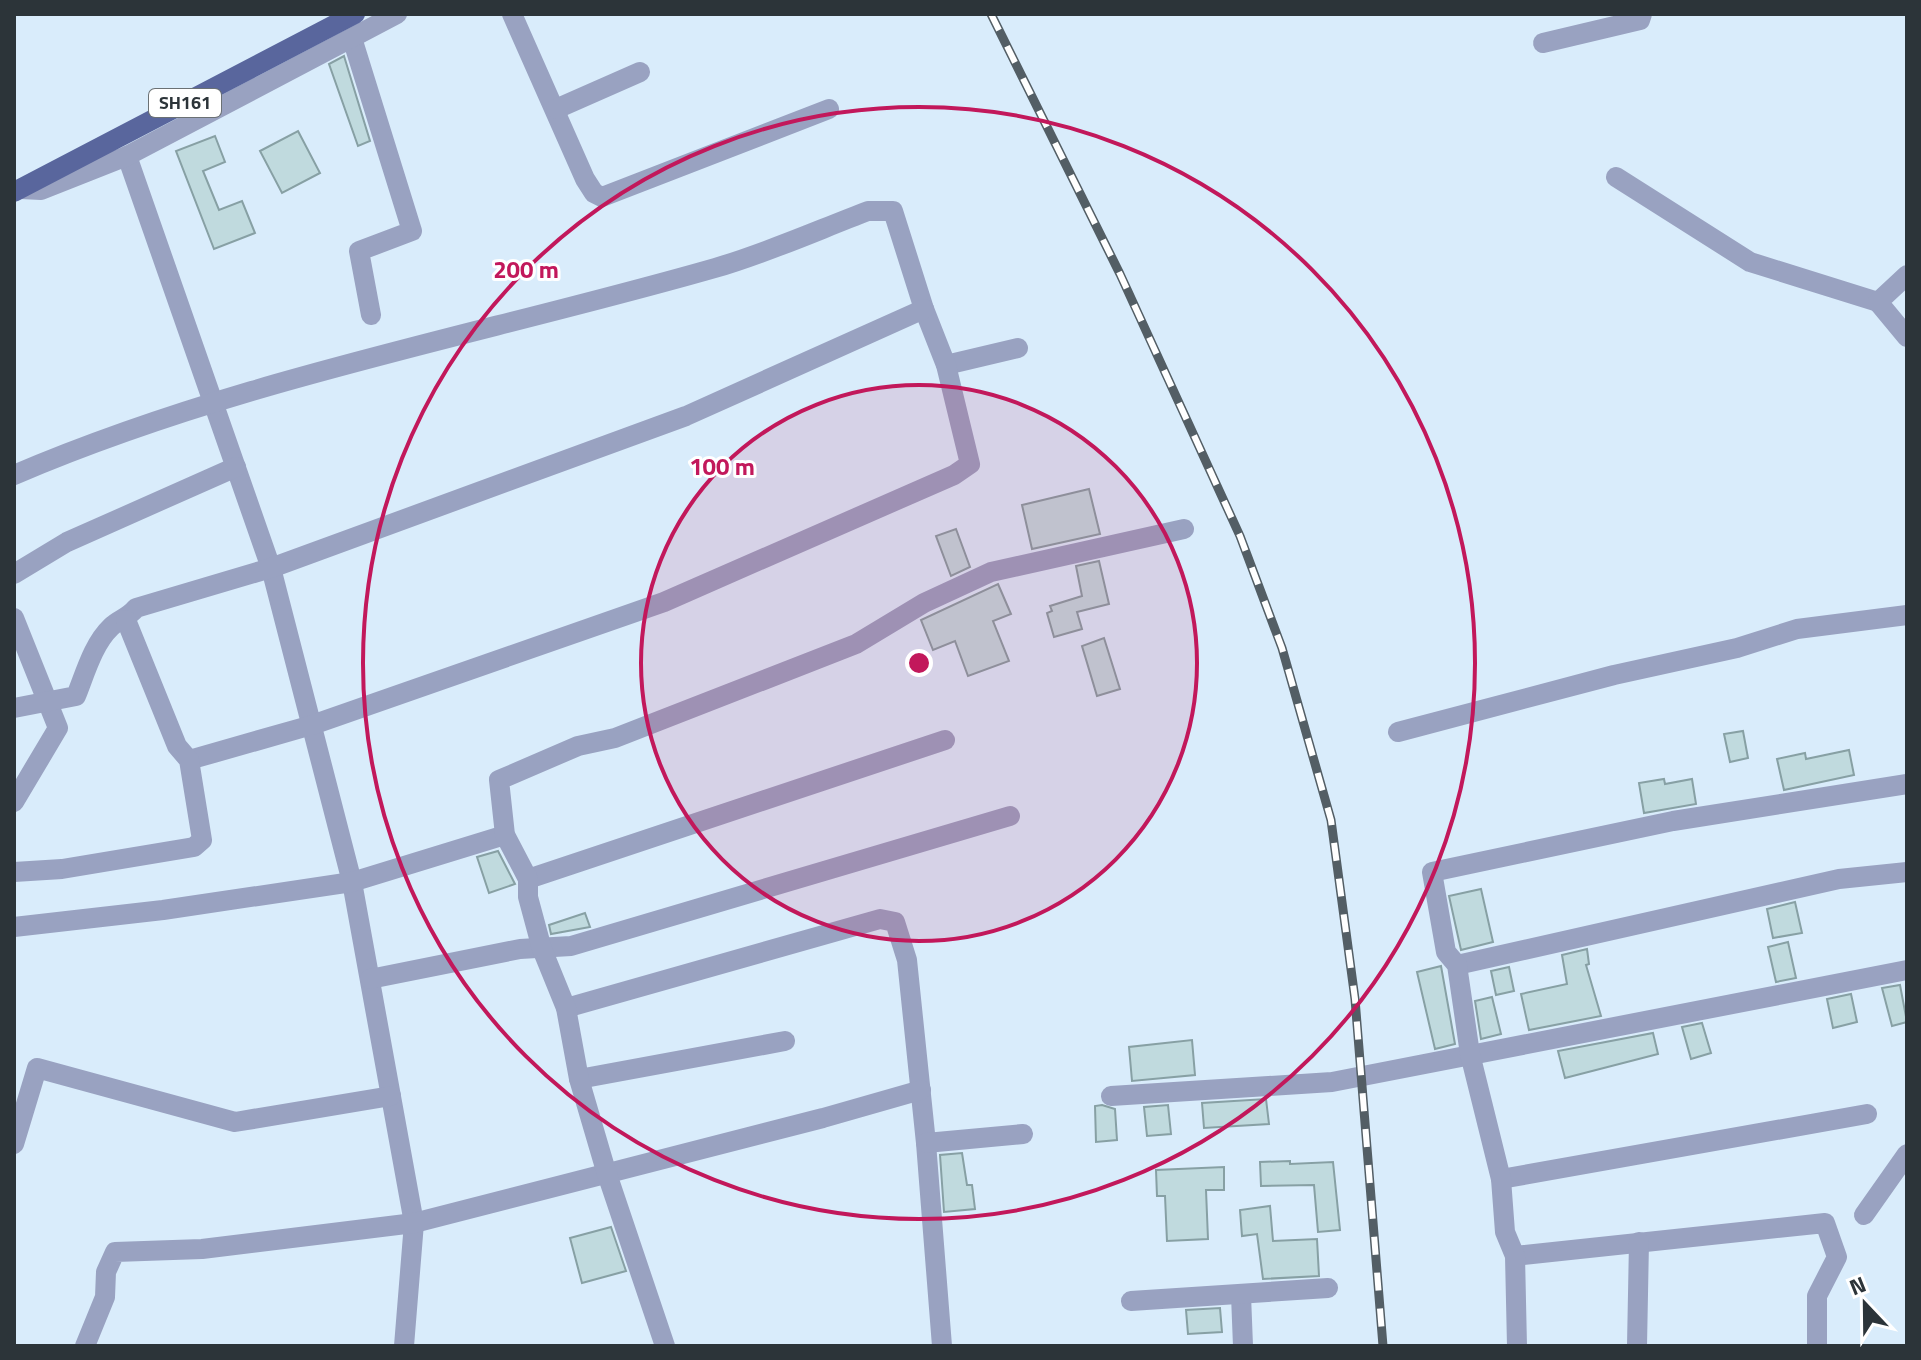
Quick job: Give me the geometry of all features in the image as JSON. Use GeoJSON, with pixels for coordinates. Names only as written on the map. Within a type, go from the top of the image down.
{"type":"FeatureCollection","features":[{"type":"Feature","properties":{"kind":"main road","name":"SH161"},"geometry":{"type":"LineString","coordinates":[[17,190],[355,14]]}},
{"type":"Feature","properties":{"kind":"street"},"geometry":{"type":"LineString","coordinates":[[17,190],[41,190],[127,156],[397,14]]}},
{"type":"Feature","properties":{"kind":"street"},"geometry":{"type":"LineString","coordinates":[[512,14],[585,179],[594,193],[602,197],[829,109]]}},
{"type":"Feature","properties":{"kind":"street"},"geometry":{"type":"LineString","coordinates":[[1543,43],[1640,20],[1642,14]]}},
{"type":"Feature","properties":{"kind":"street"},"geometry":{"type":"LineString","coordinates":[[352,38],[412,231],[359,251],[371,315]]}},
{"type":"Feature","properties":{"kind":"street"},"geometry":{"type":"LineString","coordinates":[[556,109],[640,72]]}},
{"type":"Feature","properties":{"kind":"street"},"geometry":{"type":"LineString","coordinates":[[127,156],[271,568],[352,882],[414,1223],[404,1346]]}},
{"type":"Feature","properties":{"kind":"street"},"geometry":{"type":"LineString","coordinates":[[1616,177],[1750,262],[1878,302],[1907,337]]}},
{"type":"Feature","properties":{"kind":"street"},"geometry":{"type":"LineString","coordinates":[[14,475],[102,437],[214,403],[719,267],[868,211],[893,211],[924,309],[946,365],[970,464],[954,475],[664,602],[312,725],[189,760]]}},
{"type":"Feature","properties":{"kind":"street"},"geometry":{"type":"LineString","coordinates":[[1878,302],[1907,275]]}},
{"type":"Feature","properties":{"kind":"street"},"geometry":{"type":"LineString","coordinates":[[14,708],[76,696],[91,658],[112,626],[126,620],[136,608],[271,568],[686,416],[924,309]]}},
{"type":"Feature","properties":{"kind":"street"},"geometry":{"type":"LineString","coordinates":[[946,365],[1018,348]]}},
{"type":"Feature","properties":{"kind":"street"},"geometry":{"type":"LineString","coordinates":[[14,574],[67,542],[236,467]]}},
{"type":"Feature","properties":{"kind":"street"},"geometry":{"type":"LineString","coordinates":[[665,1346],[606,1171],[579,1079],[566,1008],[542,949],[528,897],[528,879],[505,835],[499,780],[578,746],[615,738],[856,644],[924,603],[991,572],[1184,529]]}},
{"type":"Feature","properties":{"kind":"street"},"geometry":{"type":"LineString","coordinates":[[1398,732],[1614,675],[1737,648],[1797,629],[1907,615]]}},
{"type":"Feature","properties":{"kind":"street"},"geometry":{"type":"LineString","coordinates":[[14,618],[58,728],[14,802]]}},
{"type":"Feature","properties":{"kind":"street"},"geometry":{"type":"LineString","coordinates":[[14,872],[62,869],[194,847],[202,840],[189,760],[177,746],[126,620]]}},
{"type":"Feature","properties":{"kind":"street"},"geometry":{"type":"LineString","coordinates":[[528,879],[945,740]]}},
{"type":"Feature","properties":{"kind":"street"},"geometry":{"type":"LineString","coordinates":[[1517,1346],[1515,1256],[1505,1232],[1501,1179],[1470,1054],[1457,965],[1446,952],[1432,872],[1673,821],[1907,784]]}},
{"type":"Feature","properties":{"kind":"street"},"geometry":{"type":"LineString","coordinates":[[370,979],[520,949],[571,946],[1010,816]]}},
{"type":"Feature","properties":{"kind":"street"},"geometry":{"type":"LineString","coordinates":[[14,927],[163,910],[352,882],[505,835]]}},
{"type":"Feature","properties":{"kind":"street"},"geometry":{"type":"LineString","coordinates":[[1457,965],[1839,879],[1907,872]]}},
{"type":"Feature","properties":{"kind":"street"},"geometry":{"type":"LineString","coordinates":[[566,1008],[880,919],[895,922],[907,960],[942,1346]]}},
{"type":"Feature","properties":{"kind":"street"},"geometry":{"type":"LineString","coordinates":[[1111,1096],[1332,1082],[1907,970]]}},
{"type":"Feature","properties":{"kind":"street"},"geometry":{"type":"LineString","coordinates":[[579,1079],[785,1041]]}},
{"type":"Feature","properties":{"kind":"street"},"geometry":{"type":"LineString","coordinates":[[14,1144],[37,1068],[235,1122],[391,1096]]}},
{"type":"Feature","properties":{"kind":"street"},"geometry":{"type":"LineString","coordinates":[[85,1346],[105,1297],[106,1272],[115,1252],[202,1249],[414,1223],[921,1090]]}},
{"type":"Feature","properties":{"kind":"street"},"geometry":{"type":"LineString","coordinates":[[1501,1179],[1867,1114]]}},
{"type":"Feature","properties":{"kind":"street"},"geometry":{"type":"LineString","coordinates":[[926,1143],[1023,1134]]}},
{"type":"Feature","properties":{"kind":"street"},"geometry":{"type":"LineString","coordinates":[[1864,1215],[1907,1154]]}},
{"type":"Feature","properties":{"kind":"street"},"geometry":{"type":"LineString","coordinates":[[1515,1256],[1825,1223],[1837,1257],[1817,1296],[1817,1346]]}},
{"type":"Feature","properties":{"kind":"street"},"geometry":{"type":"LineString","coordinates":[[1637,1346],[1639,1242]]}},
{"type":"Feature","properties":{"kind":"street"},"geometry":{"type":"LineString","coordinates":[[1131,1301],[1328,1288]]}},
{"type":"Feature","properties":{"kind":"street"},"geometry":{"type":"LineString","coordinates":[[1241,1295],[1243,1346]]}},
{"type":"Feature","properties":{"kind":"building"},"geometry":{"type":"Polygon","coordinates":[[[344,56],[370,141],[358,146],[329,64],[344,56]]]}},
{"type":"Feature","properties":{"kind":"building"},"geometry":{"type":"Polygon","coordinates":[[[298,131],[320,173],[282,193],[260,151],[298,131]]]}},
{"type":"Feature","properties":{"kind":"building"},"geometry":{"type":"Polygon","coordinates":[[[215,136],[225,162],[203,171],[219,210],[242,201],[255,233],[214,249],[176,151],[215,136]]]}},
{"type":"Feature","properties":{"kind":"building"},"geometry":{"type":"Polygon","coordinates":[[[1089,489],[1100,534],[1032,549],[1022,505],[1089,489]]]}},
{"type":"Feature","properties":{"kind":"building"},"geometry":{"type":"Polygon","coordinates":[[[956,529],[970,567],[951,576],[936,536],[956,529]]]}},
{"type":"Feature","properties":{"kind":"building"},"geometry":{"type":"Polygon","coordinates":[[[1099,561],[1109,604],[1077,612],[1082,629],[1054,637],[1047,613],[1052,611],[1050,606],[1082,596],[1076,566],[1099,561]]]}},
{"type":"Feature","properties":{"kind":"building"},"geometry":{"type":"Polygon","coordinates":[[[998,584],[1011,614],[993,621],[1009,661],[968,676],[955,641],[933,650],[921,620],[998,584]]]}},
{"type":"Feature","properties":{"kind":"building"},"geometry":{"type":"Polygon","coordinates":[[[1104,638],[1120,689],[1097,696],[1082,646],[1104,638]]]}},
{"type":"Feature","properties":{"kind":"building"},"geometry":{"type":"Polygon","coordinates":[[[1743,731],[1748,758],[1730,762],[1724,734],[1743,731]]]}},
{"type":"Feature","properties":{"kind":"building"},"geometry":{"type":"Polygon","coordinates":[[[1849,750],[1854,775],[1784,790],[1777,759],[1805,753],[1806,759],[1849,750]]]}},
{"type":"Feature","properties":{"kind":"building"},"geometry":{"type":"Polygon","coordinates":[[[1664,779],[1665,784],[1692,779],[1696,804],[1644,813],[1639,783],[1664,779]]]}},
{"type":"Feature","properties":{"kind":"building"},"geometry":{"type":"Polygon","coordinates":[[[498,851],[515,884],[489,893],[477,857],[498,851]]]}},
{"type":"Feature","properties":{"kind":"building"},"geometry":{"type":"Polygon","coordinates":[[[1481,889],[1493,942],[1461,950],[1449,896],[1481,889]]]}},
{"type":"Feature","properties":{"kind":"building"},"geometry":{"type":"Polygon","coordinates":[[[1795,902],[1802,933],[1773,938],[1767,909],[1795,902]]]}},
{"type":"Feature","properties":{"kind":"building"},"geometry":{"type":"Polygon","coordinates":[[[585,913],[590,927],[551,934],[549,925],[585,913]]]}},
{"type":"Feature","properties":{"kind":"building"},"geometry":{"type":"Polygon","coordinates":[[[1788,942],[1796,978],[1776,982],[1768,947],[1788,942]]]}},
{"type":"Feature","properties":{"kind":"building"},"geometry":{"type":"Polygon","coordinates":[[[1587,949],[1589,964],[1586,965],[1601,1016],[1529,1030],[1521,994],[1567,984],[1562,955],[1587,949]]]}},
{"type":"Feature","properties":{"kind":"building"},"geometry":{"type":"Polygon","coordinates":[[[1441,966],[1455,1044],[1435,1049],[1417,972],[1441,966]]]}},
{"type":"Feature","properties":{"kind":"building"},"geometry":{"type":"Polygon","coordinates":[[[1509,967],[1514,991],[1496,995],[1491,971],[1509,967]]]}},
{"type":"Feature","properties":{"kind":"building"},"geometry":{"type":"Polygon","coordinates":[[[1900,985],[1907,1022],[1892,1026],[1882,988],[1900,985]]]}},
{"type":"Feature","properties":{"kind":"building"},"geometry":{"type":"Polygon","coordinates":[[[1851,994],[1857,1022],[1833,1028],[1827,999],[1851,994]]]}},
{"type":"Feature","properties":{"kind":"building"},"geometry":{"type":"Polygon","coordinates":[[[1492,997],[1501,1034],[1481,1039],[1475,1001],[1492,997]]]}},
{"type":"Feature","properties":{"kind":"building"},"geometry":{"type":"Polygon","coordinates":[[[1702,1023],[1711,1053],[1691,1059],[1682,1027],[1702,1023]]]}},
{"type":"Feature","properties":{"kind":"building"},"geometry":{"type":"Polygon","coordinates":[[[1653,1033],[1658,1054],[1565,1078],[1558,1051],[1653,1033]]]}},
{"type":"Feature","properties":{"kind":"building"},"geometry":{"type":"Polygon","coordinates":[[[1192,1040],[1195,1075],[1132,1081],[1129,1047],[1192,1040]]]}},
{"type":"Feature","properties":{"kind":"building"},"geometry":{"type":"Polygon","coordinates":[[[1266,1099],[1269,1124],[1204,1128],[1202,1103],[1266,1099]]]}},
{"type":"Feature","properties":{"kind":"building"},"geometry":{"type":"Polygon","coordinates":[[[1168,1105],[1171,1134],[1147,1136],[1144,1107],[1168,1105]]]}},
{"type":"Feature","properties":{"kind":"building"},"geometry":{"type":"Polygon","coordinates":[[[1095,1106],[1115,1109],[1117,1140],[1096,1142],[1095,1106]]]}},
{"type":"Feature","properties":{"kind":"building"},"geometry":{"type":"Polygon","coordinates":[[[962,1153],[967,1185],[972,1185],[975,1209],[944,1212],[940,1155],[962,1153]]]}},
{"type":"Feature","properties":{"kind":"building"},"geometry":{"type":"Polygon","coordinates":[[[1290,1161],[1290,1164],[1333,1162],[1340,1230],[1318,1232],[1314,1185],[1261,1186],[1260,1162],[1290,1161]]]}},
{"type":"Feature","properties":{"kind":"building"},"geometry":{"type":"Polygon","coordinates":[[[1224,1167],[1224,1190],[1206,1190],[1208,1239],[1167,1241],[1165,1196],[1157,1196],[1156,1170],[1224,1167]]]}},
{"type":"Feature","properties":{"kind":"building"},"geometry":{"type":"Polygon","coordinates":[[[1270,1206],[1273,1241],[1317,1239],[1319,1276],[1263,1279],[1257,1234],[1242,1236],[1240,1210],[1270,1206]]]}},
{"type":"Feature","properties":{"kind":"building"},"geometry":{"type":"Polygon","coordinates":[[[611,1227],[626,1271],[582,1283],[570,1238],[611,1227]]]}},
{"type":"Feature","properties":{"kind":"building"},"geometry":{"type":"Polygon","coordinates":[[[1220,1308],[1222,1332],[1188,1334],[1186,1310],[1220,1308]]]}},
{"type":"Feature","properties":{"kind":"railway"},"geometry":{"type":"LineString","coordinates":[[991,14],[1120,274],[1240,536],[1282,648],[1331,820],[1355,999],[1383,1346]]}}]}
